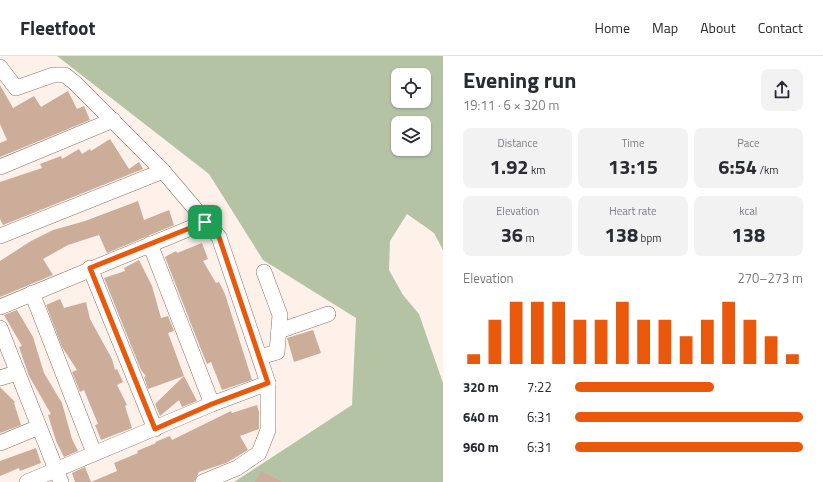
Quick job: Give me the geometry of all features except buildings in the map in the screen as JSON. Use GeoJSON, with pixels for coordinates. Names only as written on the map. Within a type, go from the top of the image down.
{"type":"FeatureCollection","features":[{"type":"Feature","properties":{"kind":"street"},"geometry":{"type":"LineString","coordinates":[[0,67],[16,88],[53,75],[65,75],[113,120],[163,171],[219,237],[268,383],[268,430],[259,453],[237,468],[203,482]]}},
{"type":"Feature","properties":{"kind":"street"},"geometry":{"type":"LineString","coordinates":[[0,167],[113,120]]}},
{"type":"Feature","properties":{"kind":"street"},"geometry":{"type":"LineString","coordinates":[[0,236],[163,171]]}},
{"type":"Feature","properties":{"kind":"street"},"geometry":{"type":"LineString","coordinates":[[0,307],[90,268],[205,222]]}},
{"type":"Feature","properties":{"kind":"street"},"geometry":{"type":"LineString","coordinates":[[150,244],[212,404]]}},
{"type":"Feature","properties":{"kind":"street"},"geometry":{"type":"LineString","coordinates":[[90,268],[155,429]]}},
{"type":"Feature","properties":{"kind":"street"},"geometry":{"type":"LineString","coordinates":[[260,357],[277,352],[280,315],[264,272]]}},
{"type":"Feature","properties":{"kind":"street"},"geometry":{"type":"LineString","coordinates":[[32,293],[94,453]]}},
{"type":"Feature","properties":{"kind":"street"},"geometry":{"type":"LineString","coordinates":[[279,331],[328,314]]}},
{"type":"Feature","properties":{"kind":"street"},"geometry":{"type":"LineString","coordinates":[[0,328],[16,373],[59,476]]}},
{"type":"Feature","properties":{"kind":"street"},"geometry":{"type":"LineString","coordinates":[[0,378],[16,373]]}},
{"type":"Feature","properties":{"kind":"street"},"geometry":{"type":"LineString","coordinates":[[27,482],[59,476],[94,453],[155,429],[212,404],[268,383]]}},
{"type":"Feature","properties":{"kind":"street"},"geometry":{"type":"LineString","coordinates":[[0,443],[39,427]]}},
{"type":"Feature","properties":{"kind":"green space"},"geometry":{"type":"Polygon","coordinates":[[[57,56],[443,56],[443,250],[434,233],[407,214],[390,241],[389,270],[403,295],[419,314],[443,383],[443,482],[234,482],[352,405],[356,318],[263,260],[209,174],[57,56]]]}},
{"type":"Feature","properties":{"kind":"route"},"geometry":{"type":"LineString","coordinates":[[205,222],[219,237],[268,383],[212,404],[155,429],[90,268],[205,222]]}}]}
